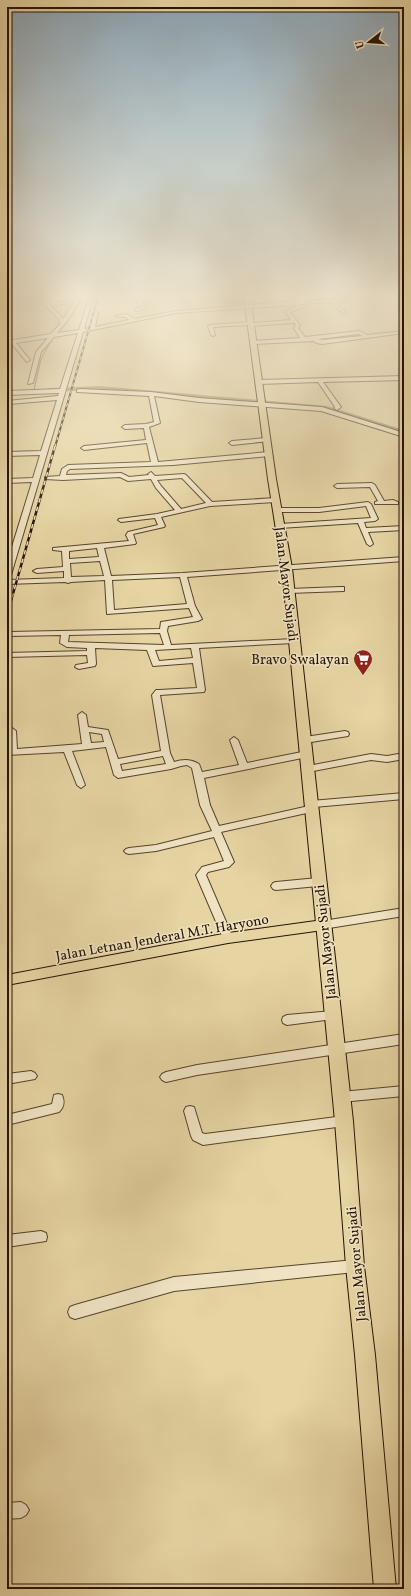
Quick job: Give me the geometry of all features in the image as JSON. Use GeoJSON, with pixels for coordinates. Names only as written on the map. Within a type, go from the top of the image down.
{"type":"FeatureCollection","features":[{"type":"Feature","properties":{"kind":"highway","name":"Jalan Mayor Sujadi"},"geometry":{"type":"LineString","coordinates":[[258,371],[276,505],[287,568],[306,747],[318,882],[344,1121],[355,1266],[365,1354],[385,1589]]}},
{"type":"Feature","properties":{"kind":"main road","name":"Jalan Letnan Jenderal M.T. Haryono"},"geometry":{"type":"LineString","coordinates":[[7,980],[228,938],[323,925]]}},
{"type":"Feature","properties":{"kind":"street"},"geometry":{"type":"LineString","coordinates":[[30,382],[33,371]]}},
{"type":"Feature","properties":{"kind":"street"},"geometry":{"type":"LineString","coordinates":[[7,575],[68,371]]}},
{"type":"Feature","properties":{"kind":"street"},"geometry":{"type":"LineString","coordinates":[[259,382],[403,380]]}},
{"type":"Feature","properties":{"kind":"street"},"geometry":{"type":"LineString","coordinates":[[320,381],[338,407],[337,408]]}},
{"type":"Feature","properties":{"kind":"street"},"geometry":{"type":"LineString","coordinates":[[105,385],[326,410],[404,434]]}},
{"type":"Feature","properties":{"kind":"street"},"geometry":{"type":"LineString","coordinates":[[7,391],[63,389]]}},
{"type":"Feature","properties":{"kind":"street"},"geometry":{"type":"LineString","coordinates":[[79,391],[152,394],[337,408],[404,429]]}},
{"type":"Feature","properties":{"kind":"street"},"geometry":{"type":"LineString","coordinates":[[125,427],[155,425],[157,423],[152,394]]}},
{"type":"Feature","properties":{"kind":"street"},"geometry":{"type":"LineString","coordinates":[[9,402],[60,398]]}},
{"type":"Feature","properties":{"kind":"street"},"geometry":{"type":"LineString","coordinates":[[146,426],[155,464]]}},
{"type":"Feature","properties":{"kind":"street"},"geometry":{"type":"LineString","coordinates":[[84,448],[149,441]]}},
{"type":"Feature","properties":{"kind":"street"},"geometry":{"type":"LineString","coordinates":[[232,443],[268,447]]}},
{"type":"Feature","properties":{"kind":"street"},"geometry":{"type":"LineString","coordinates":[[63,478],[64,470],[68,467],[173,463],[268,447]]}},
{"type":"Feature","properties":{"kind":"street"},"geometry":{"type":"LineString","coordinates":[[7,454],[43,453]]}},
{"type":"Feature","properties":{"kind":"street"},"geometry":{"type":"LineString","coordinates":[[173,463],[176,471]]}},
{"type":"Feature","properties":{"kind":"street"},"geometry":{"type":"LineString","coordinates":[[147,465],[153,478],[164,494],[180,511]]}},
{"type":"Feature","properties":{"kind":"street"},"geometry":{"type":"LineString","coordinates":[[47,478],[121,475],[128,480],[184,476],[210,504]]}},
{"type":"Feature","properties":{"kind":"street"},"geometry":{"type":"LineString","coordinates":[[7,481],[36,480]]}},
{"type":"Feature","properties":{"kind":"street"},"geometry":{"type":"LineString","coordinates":[[337,486],[372,485],[375,487],[382,503]]}},
{"type":"Feature","properties":{"kind":"street"},"geometry":{"type":"LineString","coordinates":[[121,520],[156,516],[210,504],[276,505],[319,510],[368,504],[396,503]]}},
{"type":"Feature","properties":{"kind":"street"},"geometry":{"type":"LineString","coordinates":[[280,526],[375,519],[368,504]]}},
{"type":"Feature","properties":{"kind":"street"},"geometry":{"type":"LineString","coordinates":[[54,550],[133,543],[129,535],[130,533],[162,526],[156,516]]}},
{"type":"Feature","properties":{"kind":"street"},"geometry":{"type":"LineString","coordinates":[[360,521],[370,544]]}},
{"type":"Feature","properties":{"kind":"street"},"geometry":{"type":"LineString","coordinates":[[363,530],[404,528]]}},
{"type":"Feature","properties":{"kind":"street"},"geometry":{"type":"LineString","coordinates":[[100,546],[108,579],[110,612],[192,606]]}},
{"type":"Feature","properties":{"kind":"street"},"geometry":{"type":"LineString","coordinates":[[65,549],[68,581]]}},
{"type":"Feature","properties":{"kind":"street"},"geometry":{"type":"LineString","coordinates":[[66,560],[102,559]]}},
{"type":"Feature","properties":{"kind":"street"},"geometry":{"type":"LineString","coordinates":[[7,582],[68,581],[183,575],[404,559]]}},
{"type":"Feature","properties":{"kind":"street"},"geometry":{"type":"LineString","coordinates":[[37,571],[66,569]]}},
{"type":"Feature","properties":{"kind":"street"},"geometry":{"type":"LineString","coordinates":[[168,647],[163,626],[166,623],[198,619],[192,606],[183,575]]}},
{"type":"Feature","properties":{"kind":"street"},"geometry":{"type":"LineString","coordinates":[[289,591],[341,589]]}},
{"type":"Feature","properties":{"kind":"street"},"geometry":{"type":"LineString","coordinates":[[164,617],[165,608]]}},
{"type":"Feature","properties":{"kind":"street"},"geometry":{"type":"LineString","coordinates":[[9,634],[164,631]]}},
{"type":"Feature","properties":{"kind":"street"},"geometry":{"type":"LineString","coordinates":[[65,633],[65,644],[91,649]]}},
{"type":"Feature","properties":{"kind":"street"},"geometry":{"type":"LineString","coordinates":[[7,655],[91,649],[150,648],[294,641]]}},
{"type":"Feature","properties":{"kind":"street"},"geometry":{"type":"LineString","coordinates":[[172,766],[166,753],[156,695],[159,692],[201,690],[195,646]]}},
{"type":"Feature","properties":{"kind":"street"},"geometry":{"type":"LineString","coordinates":[[150,648],[156,664],[198,660]]}},
{"type":"Feature","properties":{"kind":"street"},"geometry":{"type":"LineString","coordinates":[[79,667],[92,664],[91,649]]}},
{"type":"Feature","properties":{"kind":"street"},"geometry":{"type":"LineString","coordinates":[[82,715],[87,747]]}},
{"type":"Feature","properties":{"kind":"street"},"geometry":{"type":"LineString","coordinates":[[84,729],[105,732],[119,776],[172,766],[182,762],[193,763],[196,766],[205,805],[229,862],[226,865],[205,869],[201,875],[228,938]]}},
{"type":"Feature","properties":{"kind":"street"},"geometry":{"type":"LineString","coordinates":[[12,732],[10,752],[67,749],[109,744]]}},
{"type":"Feature","properties":{"kind":"street"},"geometry":{"type":"LineString","coordinates":[[199,776],[244,766],[345,734]]}},
{"type":"Feature","properties":{"kind":"street"},"geometry":{"type":"LineString","coordinates":[[234,740],[244,766]]}},
{"type":"Feature","properties":{"kind":"street"},"geometry":{"type":"LineString","coordinates":[[67,749],[81,785]]}},
{"type":"Feature","properties":{"kind":"street"},"geometry":{"type":"LineString","coordinates":[[115,762],[166,753]]}},
{"type":"Feature","properties":{"kind":"street"},"geometry":{"type":"LineString","coordinates":[[308,769],[371,757],[387,759],[404,756]]}},
{"type":"Feature","properties":{"kind":"street"},"geometry":{"type":"LineString","coordinates":[[128,851],[156,848],[311,806],[404,796]]}},
{"type":"Feature","properties":{"kind":"street"},"geometry":{"type":"LineString","coordinates":[[276,886],[318,882]]}},
{"type":"Feature","properties":{"kind":"street"},"geometry":{"type":"LineString","coordinates":[[323,925],[404,912]]}},
{"type":"Feature","properties":{"kind":"street"},"geometry":{"type":"LineString","coordinates":[[287,1020],[333,1015]]}},
{"type":"Feature","properties":{"kind":"street"},"geometry":{"type":"LineString","coordinates":[[166,1077],[197,1070],[404,1039]]}},
{"type":"Feature","properties":{"kind":"street"},"geometry":{"type":"LineString","coordinates":[[7,1079],[31,1076]]}},
{"type":"Feature","properties":{"kind":"street"},"geometry":{"type":"LineString","coordinates":[[341,1097],[404,1092]]}},
{"type":"Feature","properties":{"kind":"street"},"geometry":{"type":"LineString","coordinates":[[7,1120],[55,1108],[58,1105],[58,1099]]}},
{"type":"Feature","properties":{"kind":"street"},"geometry":{"type":"LineString","coordinates":[[190,1110],[197,1136],[203,1140],[344,1121]]}},
{"type":"Feature","properties":{"kind":"street"},"geometry":{"type":"LineString","coordinates":[[7,1241],[41,1237]]}},
{"type":"Feature","properties":{"kind":"street"},"geometry":{"type":"LineString","coordinates":[[75,1312],[174,1284],[355,1266]]}},
{"type":"Feature","properties":{"kind":"waterway"},"geometry":{"type":"LineString","coordinates":[[34,390],[38,371]]}},
{"type":"Feature","properties":{"kind":"waterway"},"geometry":{"type":"LineString","coordinates":[[49,390],[100,388],[327,408],[404,433]]}},
{"type":"Feature","properties":{"kind":"railway"},"geometry":{"type":"LineString","coordinates":[[55,447],[77,371]]}},
{"type":"Feature","properties":{"kind":"railway"},"geometry":{"type":"LineString","coordinates":[[7,615],[55,446]]}},
{"type":"Feature","properties":{"kind":"place","name":"Bravo Swalayan"},"geometry":{"type":"Point","coordinates":[363,676]}}]}
